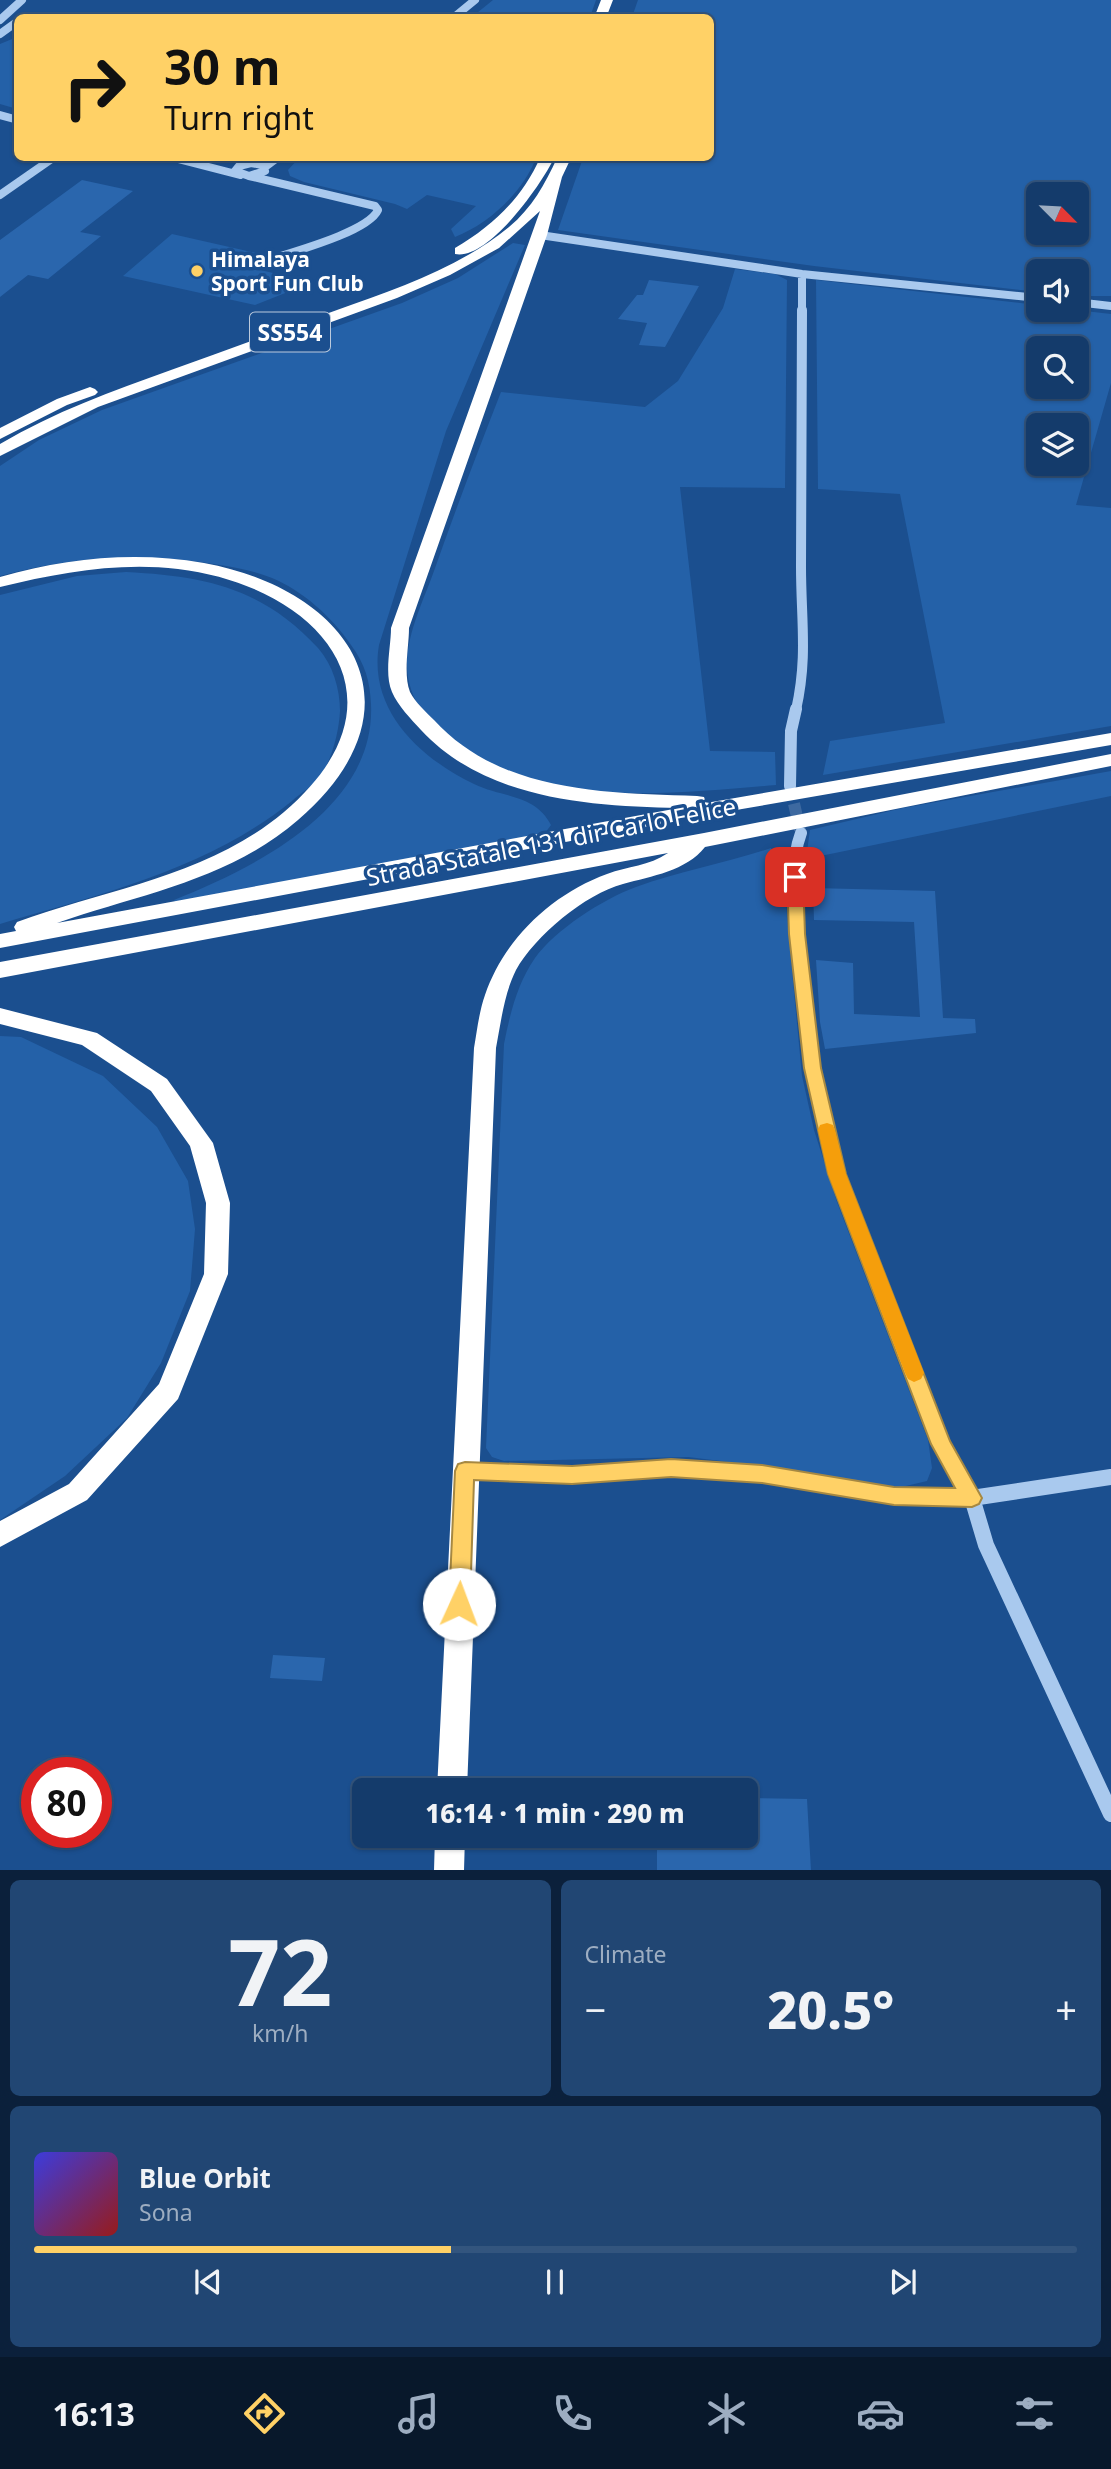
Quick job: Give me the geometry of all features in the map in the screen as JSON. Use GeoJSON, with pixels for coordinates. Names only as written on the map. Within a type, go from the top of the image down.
{"type":"FeatureCollection","features":[{"type":"Feature","properties":{"kind":"highway","name":"SS554"},"geometry":{"type":"LineString","coordinates":[[0,434],[62,402],[415,273],[467,247],[497,227],[521,203],[545,161]]}},
{"type":"Feature","properties":{"kind":"highway","name":"SS554"},"geometry":{"type":"LineString","coordinates":[[0,451],[35,430],[92,404],[438,276],[494,247],[529,218],[556,179],[563,161]]}},
{"type":"Feature","properties":{"kind":"highway"},"geometry":{"type":"LineString","coordinates":[[556,179],[540,235],[400,628],[400,690],[433,735],[482,768],[551,791],[642,800],[741,803]]}},
{"type":"Feature","properties":{"kind":"highway"},"geometry":{"type":"LineString","coordinates":[[0,424],[62,402]]}},
{"type":"Feature","properties":{"kind":"highway"},"geometry":{"type":"LineString","coordinates":[[0,582],[70,567],[149,562],[234,576],[270,590],[301,608],[328,632],[350,666],[357,691],[353,725],[341,758],[326,782],[290,817],[252,842],[191,875],[70,909],[0,936]]}},
{"type":"Feature","properties":{"kind":"highway","name":"Strada Statale 131 dir Carlo Felice"},"geometry":{"type":"LineString","coordinates":[[0,941],[741,803],[1111,739]]}},
{"type":"Feature","properties":{"kind":"highway","name":"Strada Statale 131 dir Carlo Felice"},"geometry":{"type":"LineString","coordinates":[[0,970],[704,840],[1111,760]]}},
{"type":"Feature","properties":{"kind":"highway"},"geometry":{"type":"LineString","coordinates":[[452,1778],[485,1048],[495,997],[507,967],[538,926],[568,903],[613,879],[660,868],[704,840]]}},
{"type":"Feature","properties":{"kind":"highway"},"geometry":{"type":"LineString","coordinates":[[0,1016],[89,1039],[159,1085],[201,1143],[218,1203],[216,1274],[169,1391],[78,1492],[0,1535]]}},
{"type":"Feature","properties":{"kind":"highway"},"geometry":{"type":"LineString","coordinates":[[449,1870],[450,1848]]}},
{"type":"Feature","properties":{"kind":"street"},"geometry":{"type":"LineString","coordinates":[[0,20],[22,0]]}},
{"type":"Feature","properties":{"kind":"street"},"geometry":{"type":"LineString","coordinates":[[458,14],[475,0]]}},
{"type":"Feature","properties":{"kind":"street"},"geometry":{"type":"LineString","coordinates":[[16,8],[17,14]]}},
{"type":"Feature","properties":{"kind":"street"},"geometry":{"type":"LineString","coordinates":[[0,195],[49,161]]}},
{"type":"Feature","properties":{"kind":"street"},"geometry":{"type":"LineString","coordinates":[[187,161],[375,206],[378,210],[375,217],[343,234],[268,260]]}},
{"type":"Feature","properties":{"kind":"street"},"geometry":{"type":"LineString","coordinates":[[245,176],[236,169],[254,161]]}},
{"type":"Feature","properties":{"kind":"street"},"geometry":{"type":"LineString","coordinates":[[245,176],[265,169],[274,161]]}},
{"type":"Feature","properties":{"kind":"street"},"geometry":{"type":"LineString","coordinates":[[191,162],[247,164],[265,169],[287,185]]}},
{"type":"Feature","properties":{"kind":"street"},"geometry":{"type":"LineString","coordinates":[[540,235],[802,274],[1026,297]]}},
{"type":"Feature","properties":{"kind":"street"},"geometry":{"type":"LineString","coordinates":[[790,786],[790,731],[802,682],[805,640],[801,580],[802,274]]}},
{"type":"Feature","properties":{"kind":"street"},"geometry":{"type":"LineString","coordinates":[[1089,303],[1111,306]]}},
{"type":"Feature","properties":{"kind":"street"},"geometry":{"type":"LineString","coordinates":[[801,833],[794,852],[797,934],[813,1068],[837,1174],[941,1444],[972,1498],[986,1545],[1111,1814]]}},
{"type":"Feature","properties":{"kind":"street"},"geometry":{"type":"LineString","coordinates":[[465,1471],[572,1475],[671,1468],[762,1474],[894,1496],[972,1498],[1111,1477]]}},
{"type":"Feature","properties":{"kind":"shaded area"},"geometry":{"type":"Polygon","coordinates":[[[493,0],[596,0],[591,14],[476,14],[493,0]]]}},
{"type":"Feature","properties":{"kind":"shaded area"},"geometry":{"type":"Polygon","coordinates":[[[638,0],[1111,0],[1111,296],[1089,296],[1089,259],[1026,259],[1026,291],[814,266],[558,230],[582,161],[714,161],[714,14],[633,14],[638,0]]]}},
{"type":"Feature","properties":{"kind":"shaded area"},"geometry":{"type":"Polygon","coordinates":[[[14,38],[14,108],[0,104],[0,44],[14,38]]]}},
{"type":"Feature","properties":{"kind":"shaded area"},"geometry":{"type":"Polygon","coordinates":[[[296,161],[535,161],[514,195],[480,224],[455,237],[451,229],[476,206],[427,195],[407,209],[304,182],[290,176],[288,170],[296,161]]]}},
{"type":"Feature","properties":{"kind":"shaded area","name":"Himalaya Sport Fun Club"},"geometry":{"type":"Polygon","coordinates":[[[172,234],[265,255],[259,262],[260,270],[313,282],[255,305],[123,276],[172,234]]]}},
{"type":"Feature","properties":{"kind":"shaded area"},"geometry":{"type":"Polygon","coordinates":[[[513,243],[525,245],[446,431],[379,645],[378,669],[390,711],[417,746],[474,784],[536,807],[551,825],[545,833],[177,904],[174,900],[240,870],[274,851],[305,829],[332,803],[354,774],[367,741],[371,704],[363,666],[343,635],[316,606],[284,583],[246,570],[193,561],[137,557],[82,560],[0,576],[0,466],[39,440],[102,410],[402,303],[458,278],[513,243]]]}},
{"type":"Feature","properties":{"kind":"shaded area"},"geometry":{"type":"Polygon","coordinates":[[[735,269],[775,274],[787,280],[785,488],[680,487],[710,751],[775,752],[776,785],[669,793],[595,791],[559,787],[525,779],[489,764],[450,739],[430,722],[411,689],[407,662],[417,615],[501,392],[645,407],[678,381],[723,308],[735,269]]]}},
{"type":"Feature","properties":{"kind":"shaded area"},"geometry":{"type":"Polygon","coordinates":[[[816,280],[1026,304],[1026,322],[1089,322],[1089,311],[1111,314],[1111,383],[1089,460],[1089,413],[1026,413],[1026,476],[1084,476],[1076,505],[1111,508],[1111,726],[823,775],[830,741],[945,723],[900,494],[818,489],[816,280]]]}},
{"type":"Feature","properties":{"kind":"shaded area"},"geometry":{"type":"Polygon","coordinates":[[[126,572],[182,577],[231,589],[276,611],[297,628],[323,655],[337,686],[339,719],[331,754],[320,777],[314,783],[260,825],[225,845],[153,877],[0,924],[0,595],[77,576],[126,572]]]}},
{"type":"Feature","properties":{"kind":"shaded area"},"geometry":{"type":"Polygon","coordinates":[[[1111,771],[1111,796],[806,859],[810,830],[903,808],[1111,771]]]}},
{"type":"Feature","properties":{"kind":"shaded area"},"geometry":{"type":"Polygon","coordinates":[[[771,848],[782,873],[785,890],[802,1076],[814,1130],[837,1202],[928,1440],[932,1468],[927,1481],[893,1489],[794,1470],[688,1457],[504,1461],[492,1457],[486,1448],[504,1044],[523,978],[544,947],[567,926],[609,899],[653,881],[771,848]]]}},
{"type":"Feature","properties":{"kind":"shaded area"},"geometry":{"type":"Polygon","coordinates":[[[0,1036],[21,1037],[103,1076],[157,1127],[188,1181],[195,1229],[190,1291],[161,1363],[127,1418],[65,1476],[0,1520],[0,1036]]]}},
{"type":"Feature","properties":{"kind":"building"},"geometry":{"type":"Polygon","coordinates":[[[82,180],[133,191],[80,232],[101,236],[48,279],[28,275],[0,297],[0,240],[82,180]]]}},
{"type":"Feature","properties":{"kind":"building"},"geometry":{"type":"Polygon","coordinates":[[[649,280],[699,286],[665,347],[639,345],[647,323],[618,319],[637,295],[643,295],[649,280]]]}},
{"type":"Feature","properties":{"kind":"building"},"geometry":{"type":"Polygon","coordinates":[[[813,888],[935,891],[943,1018],[975,1019],[976,1033],[825,1049],[820,1022],[816,960],[853,963],[854,1014],[920,1017],[914,922],[814,920],[813,888]]]}},
{"type":"Feature","properties":{"kind":"building"},"geometry":{"type":"Polygon","coordinates":[[[273,1655],[325,1658],[322,1681],[270,1678],[273,1655]]]}},
{"type":"Feature","properties":{"kind":"building"},"geometry":{"type":"Polygon","coordinates":[[[758,1798],[807,1799],[811,1870],[657,1870],[657,1848],[758,1848],[758,1798]]]}},
{"type":"Feature","properties":{"kind":"tunnel"},"geometry":{"type":"LineString","coordinates":[[790,786],[800,830]]}},
{"type":"Feature","properties":{"kind":"slow traffic"},"geometry":{"type":"LineString","coordinates":[[827,1130],[837,1174],[914,1373]]}},
{"type":"Feature","properties":{"kind":"place","name":"Himalaya Sport Fun Club"},"geometry":{"type":"Point","coordinates":[197,271]}},
{"type":"Feature","properties":{"kind":"route"},"geometry":{"type":"LineString","coordinates":[[459,1604],[465,1471],[572,1475],[671,1468],[762,1474],[894,1496],[972,1498],[941,1444],[837,1174],[813,1068],[797,934],[795,877]]}}]}
